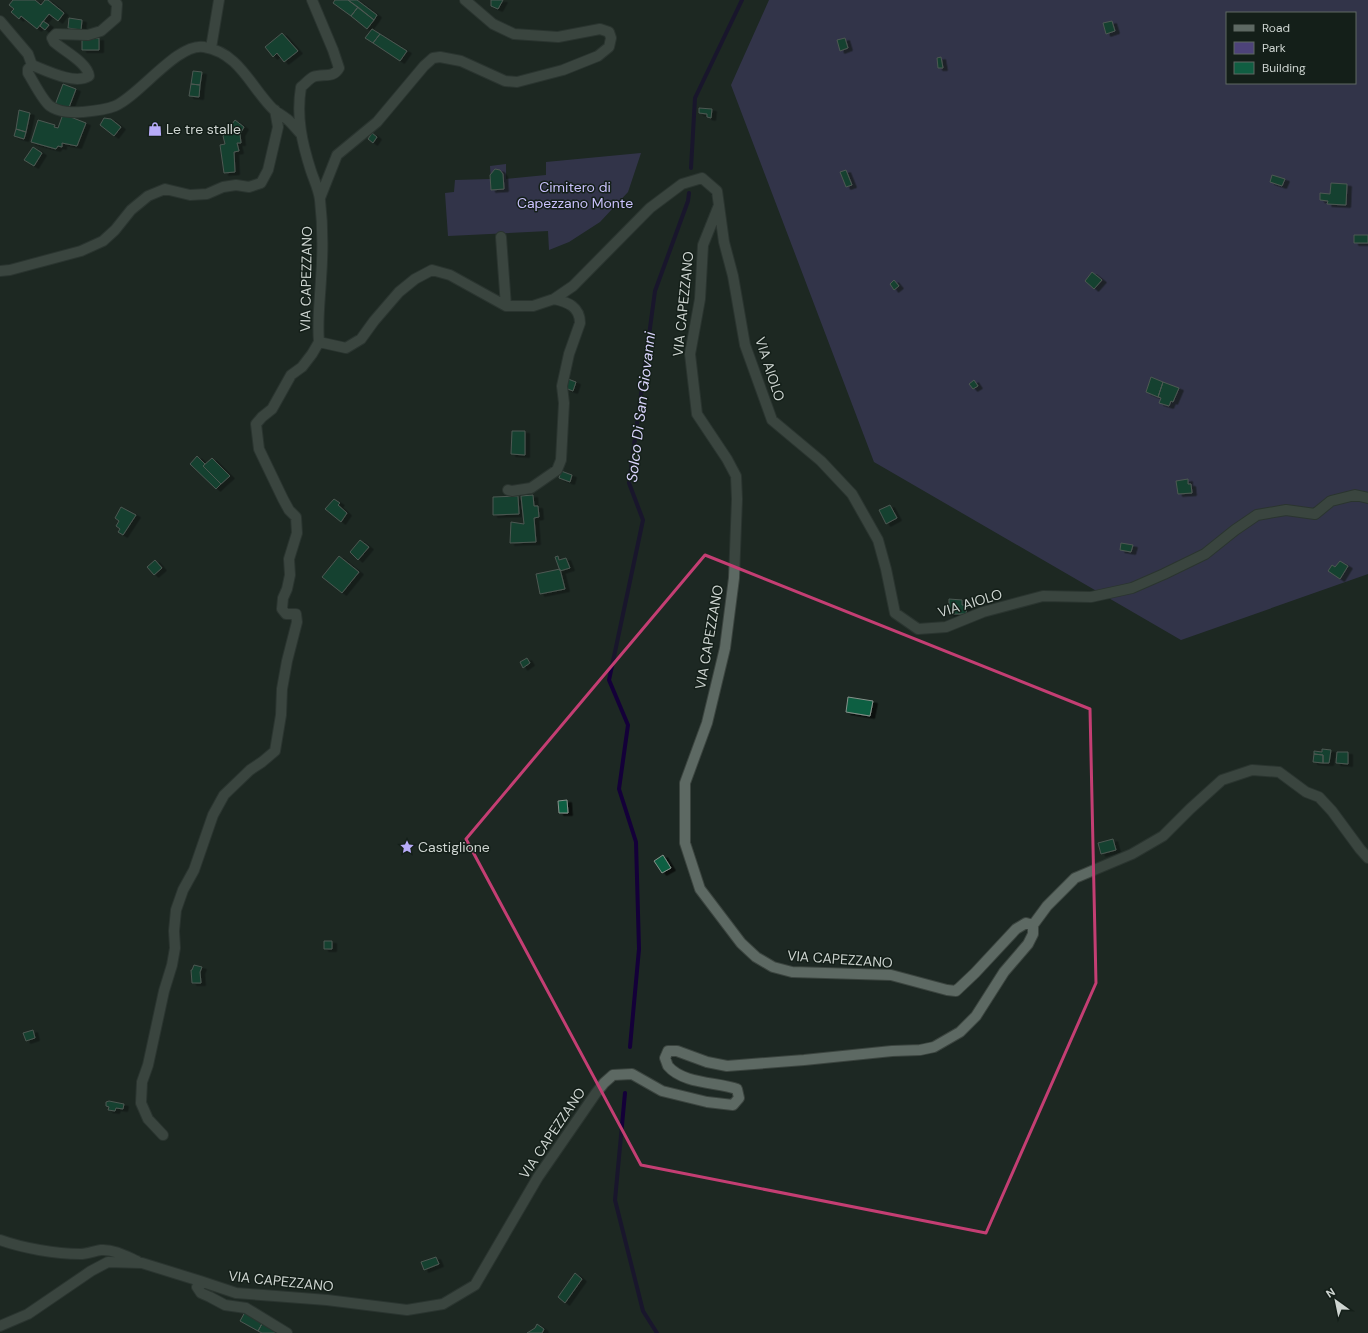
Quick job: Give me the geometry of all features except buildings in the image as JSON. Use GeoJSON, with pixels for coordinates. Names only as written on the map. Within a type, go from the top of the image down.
{"type":"FeatureCollection","features":[{"type":"Feature","properties":{"kind":"street"},"geometry":{"type":"LineString","coordinates":[[211,48],[219,0]]}},
{"type":"Feature","properties":{"kind":"street","name":"VIA CAPEZZANO"},"geometry":{"type":"LineString","coordinates":[[312,0],[339,68],[336,72],[330,75],[312,78],[301,87],[299,115],[301,134],[320,198],[322,237],[318,324],[319,342],[346,348],[361,339],[374,321],[399,292],[415,279],[432,270],[450,275],[506,306]]}},
{"type":"Feature","properties":{"kind":"street","name":"VIA CAPEZZANO"},"geometry":{"type":"LineString","coordinates":[[320,198],[338,155],[377,122],[424,66],[433,58],[440,57],[461,60],[505,81],[517,82],[563,70],[598,56],[609,47],[611,38],[609,32],[600,29],[558,37],[514,34],[493,24],[464,0]]}},
{"type":"Feature","properties":{"kind":"street"},"geometry":{"type":"LineString","coordinates":[[32,66],[78,80],[85,79],[89,76],[89,71],[84,65],[54,42],[52,38],[56,34],[88,35],[101,31],[116,18],[115,2]]}},
{"type":"Feature","properties":{"kind":"street"},"geometry":{"type":"LineString","coordinates":[[0,21],[28,54],[32,66]]}},
{"type":"Feature","properties":{"kind":"street"},"geometry":{"type":"LineString","coordinates":[[32,66],[28,69],[28,73],[50,106],[74,113],[115,106],[130,96],[179,55],[191,49],[202,46],[211,48],[223,52],[244,72],[274,110],[288,119],[301,134]]}},
{"type":"Feature","properties":{"kind":"street"},"geometry":{"type":"LineString","coordinates":[[0,271],[10,270],[81,251],[103,241],[115,230],[131,210],[148,196],[166,189],[190,195],[207,194],[223,187],[236,185],[249,187],[261,183],[268,170],[278,126],[274,110]]}},
{"type":"Feature","properties":{"kind":"street"},"geometry":{"type":"LineString","coordinates":[[501,236],[506,306],[533,306],[554,299],[573,286],[650,208],[682,184],[702,178],[717,190],[719,205]]}},
{"type":"Feature","properties":{"kind":"street","name":"VIA CAPEZZANO"},"geometry":{"type":"LineString","coordinates":[[287,1333],[246,1308],[226,1305],[201,1293],[197,1287],[200,1281],[236,1293],[327,1300],[407,1310],[443,1304],[475,1285],[538,1177],[596,1093],[613,1075],[632,1074],[662,1091],[707,1102],[733,1105],[738,1098],[737,1089],[702,1082],[682,1076],[668,1066],[665,1058],[668,1051],[677,1051],[707,1062],[727,1066],[892,1051],[920,1050],[934,1047],[960,1032],[976,1016],[1004,972],[1028,944],[1033,934],[1033,925],[1026,923],[1016,929],[956,991],[946,990],[891,975],[792,972],[773,967],[756,957],[741,943],[700,888],[686,843],[685,783],[706,723],[725,648],[734,578],[737,498],[736,476],[727,458],[696,414],[690,354],[700,299],[703,245],[719,205]]}},
{"type":"Feature","properties":{"kind":"street","name":"VIA AIOLO"},"geometry":{"type":"LineString","coordinates":[[719,205],[724,242],[745,345],[772,420],[821,461],[852,494],[878,540],[886,569],[895,613],[918,629],[946,627],[983,612],[1043,596],[1091,597],[1132,588],[1205,554],[1235,530],[1257,516],[1286,510],[1314,514],[1331,502],[1355,495],[1368,498]]}},
{"type":"Feature","properties":{"kind":"street"},"geometry":{"type":"LineString","coordinates":[[508,490],[512,491],[531,488],[557,470],[561,460],[564,403],[562,386],[569,354],[580,319],[576,310],[571,304],[554,299]]}},
{"type":"Feature","properties":{"kind":"street"},"geometry":{"type":"LineString","coordinates":[[163,1135],[148,1119],[141,1103],[142,1082],[148,1065],[164,991],[172,965],[175,948],[174,931],[176,910],[183,890],[194,870],[213,815],[224,795],[250,770],[275,751],[281,715],[282,689],[297,622],[296,614],[286,614],[282,609],[283,598],[287,589],[290,575],[289,559],[297,533],[296,517],[289,510],[283,499],[259,449],[256,424],[272,409],[291,375],[302,367],[319,342]]}},
{"type":"Feature","properties":{"kind":"street"},"geometry":{"type":"LineString","coordinates":[[1033,925],[1047,906],[1074,878],[1132,854],[1163,836],[1222,780],[1252,770],[1279,772],[1306,792],[1318,797],[1332,811],[1360,850],[1368,858]]}},
{"type":"Feature","properties":{"kind":"street"},"geometry":{"type":"LineString","coordinates":[[0,1240],[21,1246],[63,1253],[81,1254],[103,1250],[121,1254],[142,1263],[200,1281]]}},
{"type":"Feature","properties":{"kind":"street"},"geometry":{"type":"LineString","coordinates":[[0,1326],[28,1314],[91,1271],[108,1262],[142,1263]]}},
{"type":"Feature","properties":{"kind":"highlighted area"},"geometry":{"type":"Polygon","coordinates":[[[705,555],[1090,709],[1096,983],[986,1233],[641,1165],[466,839],[705,555]]]}},
{"type":"Feature","properties":{"kind":"green space"},"geometry":{"type":"Polygon","coordinates":[[[769,0],[1368,0],[1368,574],[1181,640],[874,462],[731,85],[769,0]]]}},
{"type":"Feature","properties":{"kind":"green space","name":"Cimitero di Capezzano Monte"},"geometry":{"type":"Polygon","coordinates":[[[641,153],[628,192],[600,222],[569,242],[549,250],[548,231],[448,236],[445,193],[454,192],[455,180],[491,179],[490,166],[506,164],[506,179],[546,175],[546,162],[641,153]]]}},
{"type":"Feature","properties":{"kind":"waterway","name":"Solco Di San Giovanni"},"geometry":{"type":"LineString","coordinates":[[691,168],[695,98],[742,0]]}},
{"type":"Feature","properties":{"kind":"waterway","name":"Solco Di San Giovanni"},"geometry":{"type":"LineString","coordinates":[[630,1047],[639,949],[636,842],[619,789],[628,725],[609,680],[643,520],[629,483],[655,291],[688,201],[689,193]]}},
{"type":"Feature","properties":{"kind":"waterway","name":"Solco Di San Giovanni"},"geometry":{"type":"LineString","coordinates":[[625,1093],[615,1200],[643,1311],[657,1333]]}},
{"type":"Feature","properties":{"kind":"place","name":"Le tre stalle"},"geometry":{"type":"Point","coordinates":[155,129]}},
{"type":"Feature","properties":{"kind":"place","name":"Castiglione"},"geometry":{"type":"Point","coordinates":[407,847]}}]}
